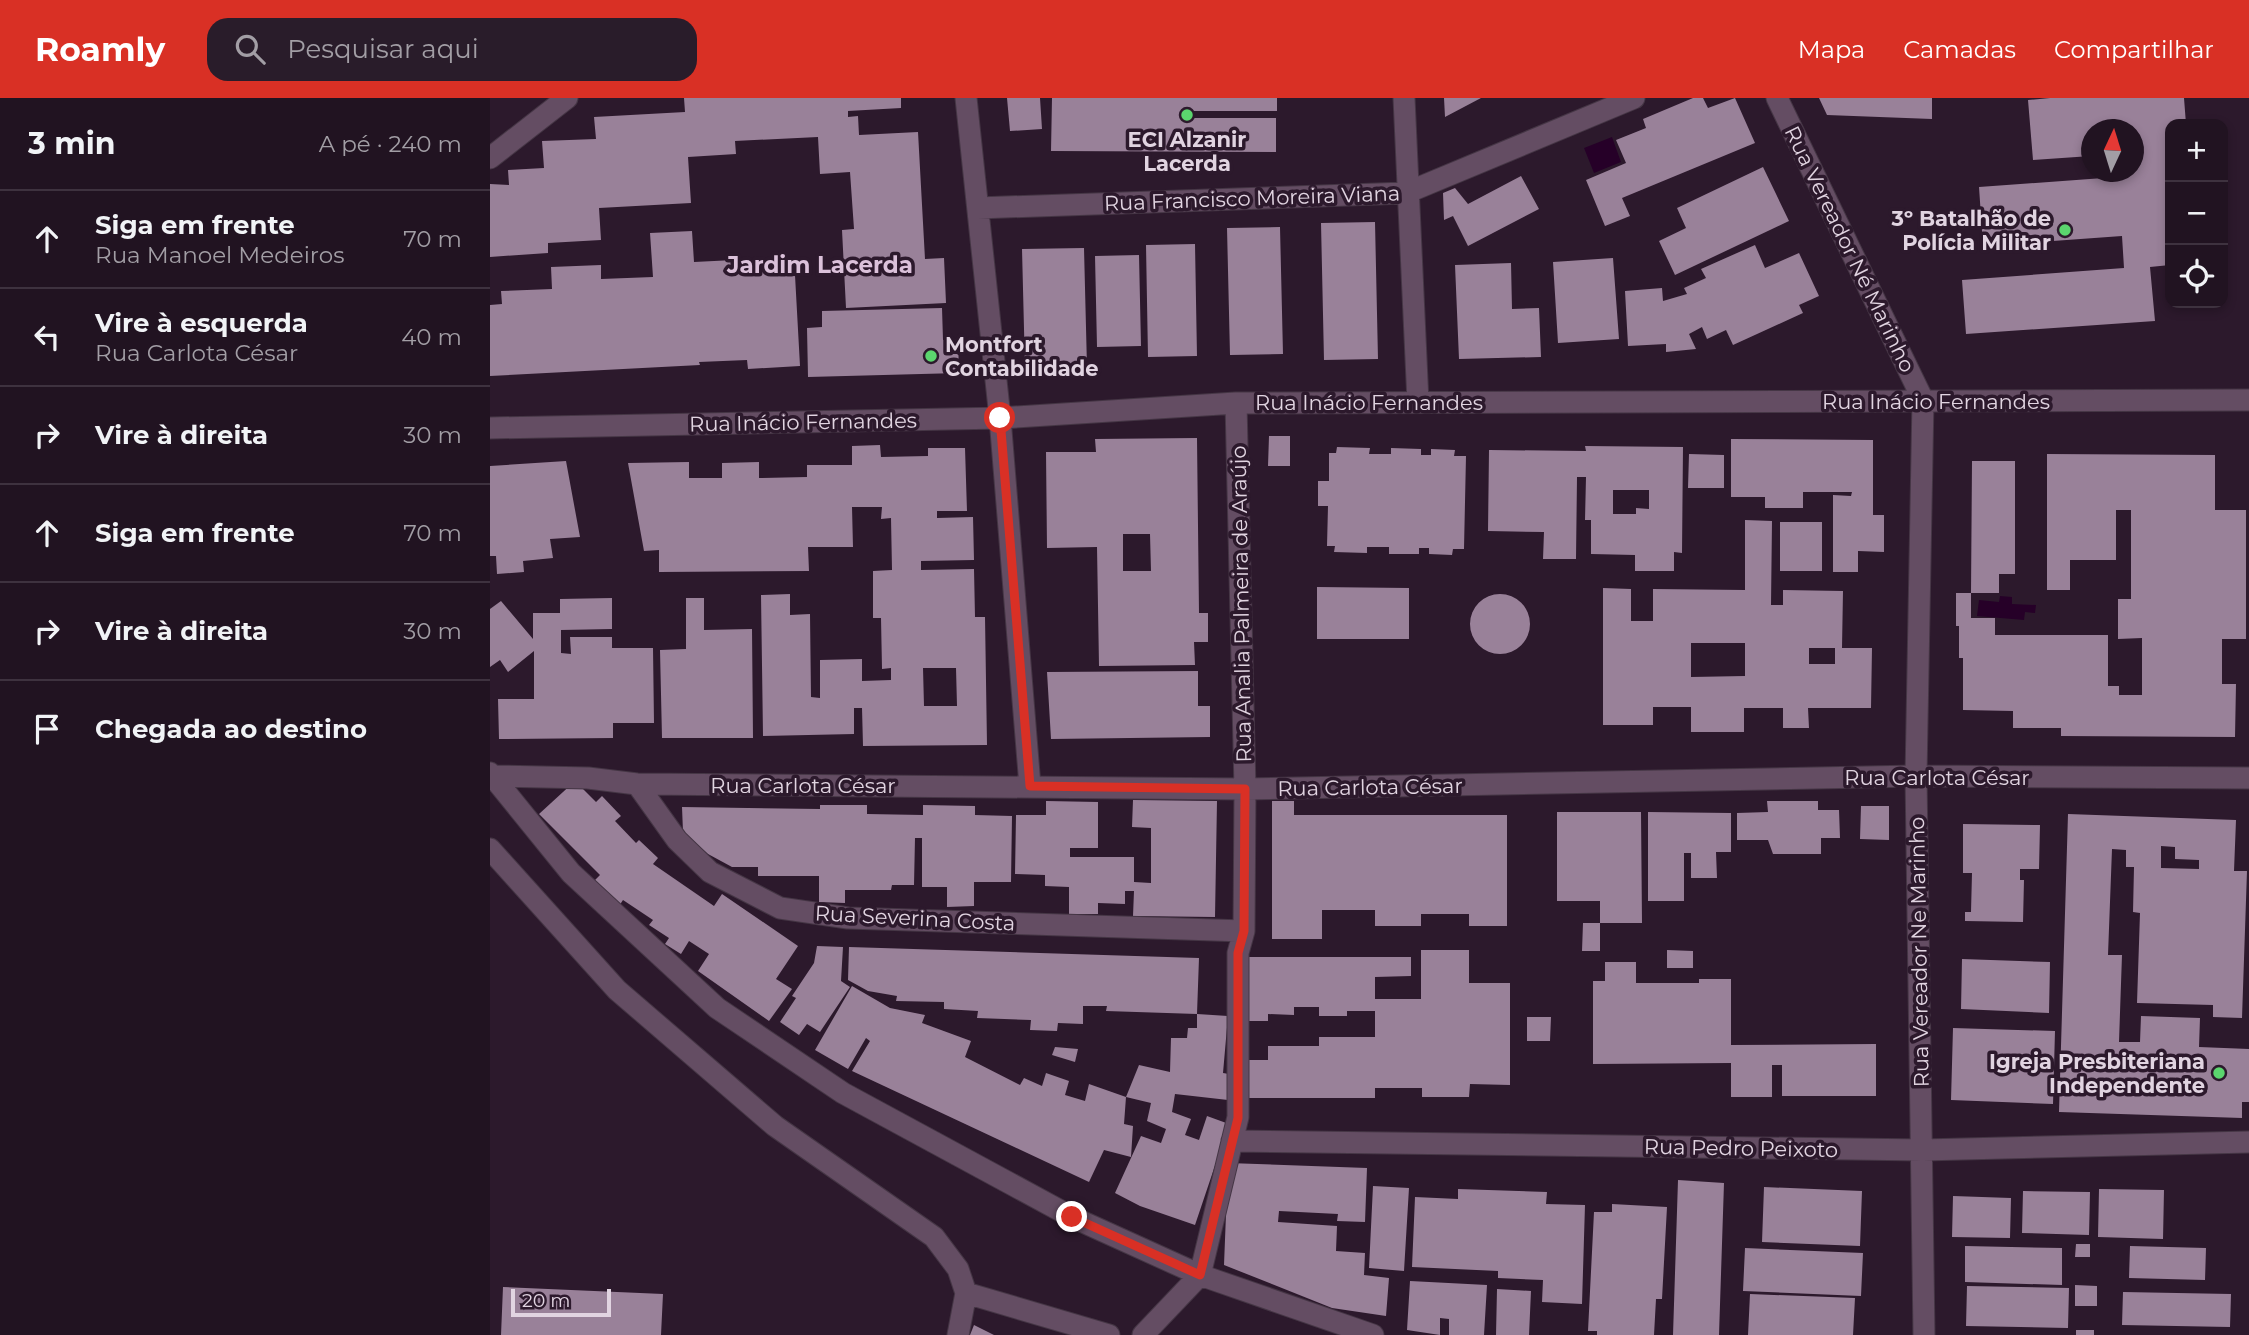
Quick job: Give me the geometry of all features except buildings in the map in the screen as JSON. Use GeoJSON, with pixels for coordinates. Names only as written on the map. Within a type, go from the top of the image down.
{"type":"FeatureCollection","features":[{"type":"Feature","properties":{"kind":"street"},"geometry":{"type":"LineString","coordinates":[[966,98],[1000,418],[1030,786]]}},
{"type":"Feature","properties":{"kind":"street"},"geometry":{"type":"LineString","coordinates":[[1404,98],[1406,193],[1418,402]]}},
{"type":"Feature","properties":{"kind":"street","name":"Rua Francisco Moreira Viana"},"geometry":{"type":"LineString","coordinates":[[978,208],[1406,193],[1634,98]]}},
{"type":"Feature","properties":{"kind":"street","name":"Rua Vereador Né Marinho"},"geometry":{"type":"LineString","coordinates":[[1777,98],[1923,400]]}},
{"type":"Feature","properties":{"kind":"street"},"geometry":{"type":"LineString","coordinates":[[490,158],[556,101]]}},
{"type":"Feature","properties":{"kind":"street","name":"Rua Vereador Ne Marinho"},"geometry":{"type":"LineString","coordinates":[[1923,400],[1916,776],[1924,1335]]}},
{"type":"Feature","properties":{"kind":"street","name":"Rua Inácio Fernandes"},"geometry":{"type":"LineString","coordinates":[[490,428],[1000,418],[1236,403],[2249,400]]}},
{"type":"Feature","properties":{"kind":"street","name":"Rua Analia Palmeira de Araújo"},"geometry":{"type":"LineString","coordinates":[[1200,1275],[1238,1118],[1238,953],[1244,931],[1245,789],[1236,403]]}},
{"type":"Feature","properties":{"kind":"street"},"geometry":{"type":"LineString","coordinates":[[491,775],[571,873],[717,1008],[843,1093],[1072,1217],[1200,1275],[1373,1335]]}},
{"type":"Feature","properties":{"kind":"street","name":"Rua Carlota César"},"geometry":{"type":"LineString","coordinates":[[491,775],[588,778],[637,784],[1245,789],[1916,776],[2249,778]]}},
{"type":"Feature","properties":{"kind":"street","name":"Rua Severina Costa"},"geometry":{"type":"LineString","coordinates":[[637,784],[677,840],[710,873],[780,908],[848,918],[1244,931]]}},
{"type":"Feature","properties":{"kind":"street"},"geometry":{"type":"LineString","coordinates":[[490,849],[617,990],[775,1126],[934,1237],[958,1269],[966,1293],[958,1335]]}},
{"type":"Feature","properties":{"kind":"street","name":"Rua Pedro Peixoto"},"geometry":{"type":"LineString","coordinates":[[1232,1142],[1923,1150],[2249,1142]]}},
{"type":"Feature","properties":{"kind":"street"},"geometry":{"type":"LineString","coordinates":[[1143,1335],[1200,1275]]}},
{"type":"Feature","properties":{"kind":"street"},"geometry":{"type":"LineString","coordinates":[[966,1293],[1109,1335]]}},
{"type":"Feature","properties":{"kind":"shaded area"},"geometry":{"type":"Polygon","coordinates":[[[1612,137],[1621,162],[1594,173],[1584,148],[1612,137]]]}},
{"type":"Feature","properties":{"kind":"shaded area"},"geometry":{"type":"Polygon","coordinates":[[[2000,596],[2012,597],[2012,604],[2036,605],[2035,613],[2025,612],[2024,620],[1977,616],[1979,600],[1999,602],[2000,596]]]}},
{"type":"Feature","properties":{"kind":"place","name":"ECI Alzanir Lacerda"},"geometry":{"type":"Point","coordinates":[1187,115]}},
{"type":"Feature","properties":{"kind":"place","name":"3º Batalhão de Polícia Militar"},"geometry":{"type":"Point","coordinates":[2065,230]}},
{"type":"Feature","properties":{"kind":"place","name":"Montfort Contabilidade"},"geometry":{"type":"Point","coordinates":[931,356]}},
{"type":"Feature","properties":{"kind":"place","name":"Igreja Presbiteriana Independente"},"geometry":{"type":"Point","coordinates":[2219,1073]}},
{"type":"Feature","properties":{"kind":"district","name":"Jardim Lacerda"},"geometry":{"type":"Point","coordinates":[820,265]}},
{"type":"Feature","properties":{"kind":"route"},"geometry":{"type":"LineString","coordinates":[[1000,418],[1030,786],[1245,789],[1244,931],[1238,953],[1238,1118],[1200,1275],[1072,1217]]}}]}
